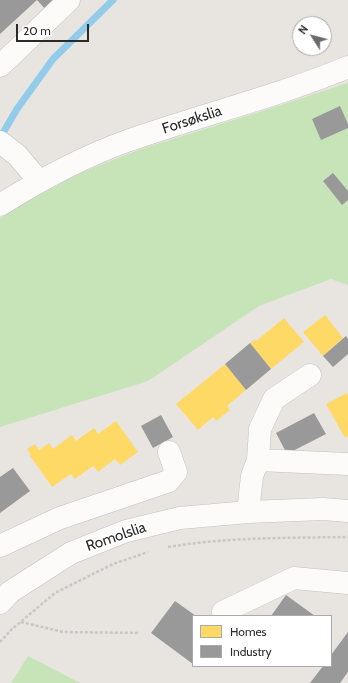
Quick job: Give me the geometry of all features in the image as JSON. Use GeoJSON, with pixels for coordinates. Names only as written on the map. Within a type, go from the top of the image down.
{"type":"FeatureCollection","features":[{"type":"Feature","properties":{"kind":"street"},"geometry":{"type":"LineString","coordinates":[[0,66],[69,0]]}},
{"type":"Feature","properties":{"kind":"street","name":"Forsøkslia"},"geometry":{"type":"LineString","coordinates":[[0,205],[39,181],[84,158],[126,141],[317,80],[348,67]]}},
{"type":"Feature","properties":{"kind":"street"},"geometry":{"type":"LineString","coordinates":[[0,142],[18,155],[39,181]]}},
{"type":"Feature","properties":{"kind":"street"},"geometry":{"type":"LineString","coordinates":[[248,512],[252,476],[258,460],[260,429],[274,399],[310,375]]}},
{"type":"Feature","properties":{"kind":"street"},"geometry":{"type":"LineString","coordinates":[[0,546],[60,518],[169,481],[176,472],[169,452]]}},
{"type":"Feature","properties":{"kind":"street"},"geometry":{"type":"LineString","coordinates":[[258,460],[348,464]]}},
{"type":"Feature","properties":{"kind":"street","name":"Romolslia"},"geometry":{"type":"LineString","coordinates":[[0,603],[10,592],[71,553],[126,531],[180,518],[248,512],[323,509],[348,510]]}},
{"type":"Feature","properties":{"kind":"street"},"geometry":{"type":"LineString","coordinates":[[223,612],[294,578],[348,583]]}},
{"type":"Feature","properties":{"kind":"path"},"geometry":{"type":"LineString","coordinates":[[162,548],[196,542],[248,538],[348,537]]}},
{"type":"Feature","properties":{"kind":"path"},"geometry":{"type":"LineString","coordinates":[[0,642],[55,593],[113,564],[155,549]]}},
{"type":"Feature","properties":{"kind":"path"},"geometry":{"type":"LineString","coordinates":[[21,622],[63,632],[140,633]]}},
{"type":"Feature","properties":{"kind":"green space"},"geometry":{"type":"Polygon","coordinates":[[[348,83],[348,285],[331,279],[259,306],[148,381],[0,427],[0,218],[80,173],[141,149],[348,83]]]}},
{"type":"Feature","properties":{"kind":"green space"},"geometry":{"type":"Polygon","coordinates":[[[28,656],[80,683],[11,683],[28,656]]]}},
{"type":"Feature","properties":{"kind":"building: Homes"},"geometry":{"type":"Polygon","coordinates":[[[325,315],[343,338],[323,356],[303,332],[325,315]]]}},
{"type":"Feature","properties":{"kind":"building: Homes"},"geometry":{"type":"Polygon","coordinates":[[[284,318],[304,342],[271,369],[250,343],[254,340],[256,341],[284,318]]]}},
{"type":"Feature","properties":{"kind":"building: Homes"},"geometry":{"type":"Polygon","coordinates":[[[225,364],[246,390],[227,406],[230,410],[216,421],[213,417],[198,430],[176,404],[225,364]]]}},
{"type":"Feature","properties":{"kind":"building: Homes"},"geometry":{"type":"Polygon","coordinates":[[[347,393],[348,436],[345,438],[326,404],[347,393]]]}},
{"type":"Feature","properties":{"kind":"building: Homes"},"geometry":{"type":"Polygon","coordinates":[[[116,421],[138,452],[120,465],[115,459],[98,472],[93,466],[75,479],[71,474],[52,487],[30,456],[31,455],[27,449],[35,444],[39,450],[49,443],[53,449],[72,435],[76,441],[94,428],[98,434],[116,421]]]}},
{"type":"Feature","properties":{"kind":"building: Industry"},"geometry":{"type":"Polygon","coordinates":[[[0,0],[37,0],[0,34],[0,0]]]}},
{"type":"Feature","properties":{"kind":"building: Industry"},"geometry":{"type":"Polygon","coordinates":[[[37,0],[59,0],[47,11],[37,0]]]}},
{"type":"Feature","properties":{"kind":"building: Industry"},"geometry":{"type":"Polygon","coordinates":[[[340,106],[348,124],[348,128],[321,140],[312,119],[340,106]]]}},
{"type":"Feature","properties":{"kind":"building: Industry"},"geometry":{"type":"Polygon","coordinates":[[[333,173],[348,191],[348,200],[342,205],[323,181],[333,173]]]}},
{"type":"Feature","properties":{"kind":"building: Industry"},"geometry":{"type":"Polygon","coordinates":[[[346,336],[348,339],[348,354],[333,367],[323,356],[346,336]]]}},
{"type":"Feature","properties":{"kind":"building: Industry"},"geometry":{"type":"Polygon","coordinates":[[[250,343],[271,369],[246,390],[225,364],[250,343]]]}},
{"type":"Feature","properties":{"kind":"building: Industry"},"geometry":{"type":"Polygon","coordinates":[[[314,413],[326,434],[287,454],[276,433],[314,413]]]}},
{"type":"Feature","properties":{"kind":"building: Industry"},"geometry":{"type":"Polygon","coordinates":[[[161,415],[173,437],[153,448],[141,426],[161,415]]]}},
{"type":"Feature","properties":{"kind":"building: Industry"},"geometry":{"type":"Polygon","coordinates":[[[13,468],[30,491],[0,513],[0,477],[13,468]]]}},
{"type":"Feature","properties":{"kind":"building: Industry"},"geometry":{"type":"Polygon","coordinates":[[[286,595],[314,615],[272,615],[286,595]]]}},
{"type":"Feature","properties":{"kind":"building: Industry"},"geometry":{"type":"Polygon","coordinates":[[[175,601],[195,615],[192,615],[192,663],[151,633],[175,601]]]}},
{"type":"Feature","properties":{"kind":"building: Industry"},"geometry":{"type":"Polygon","coordinates":[[[348,632],[348,672],[340,683],[310,683],[322,667],[332,667],[332,654],[348,632]]]}},
{"type":"Feature","properties":{"kind":"waterway"},"geometry":{"type":"LineString","coordinates":[[0,138],[17,109],[53,59],[113,0]]}}]}
